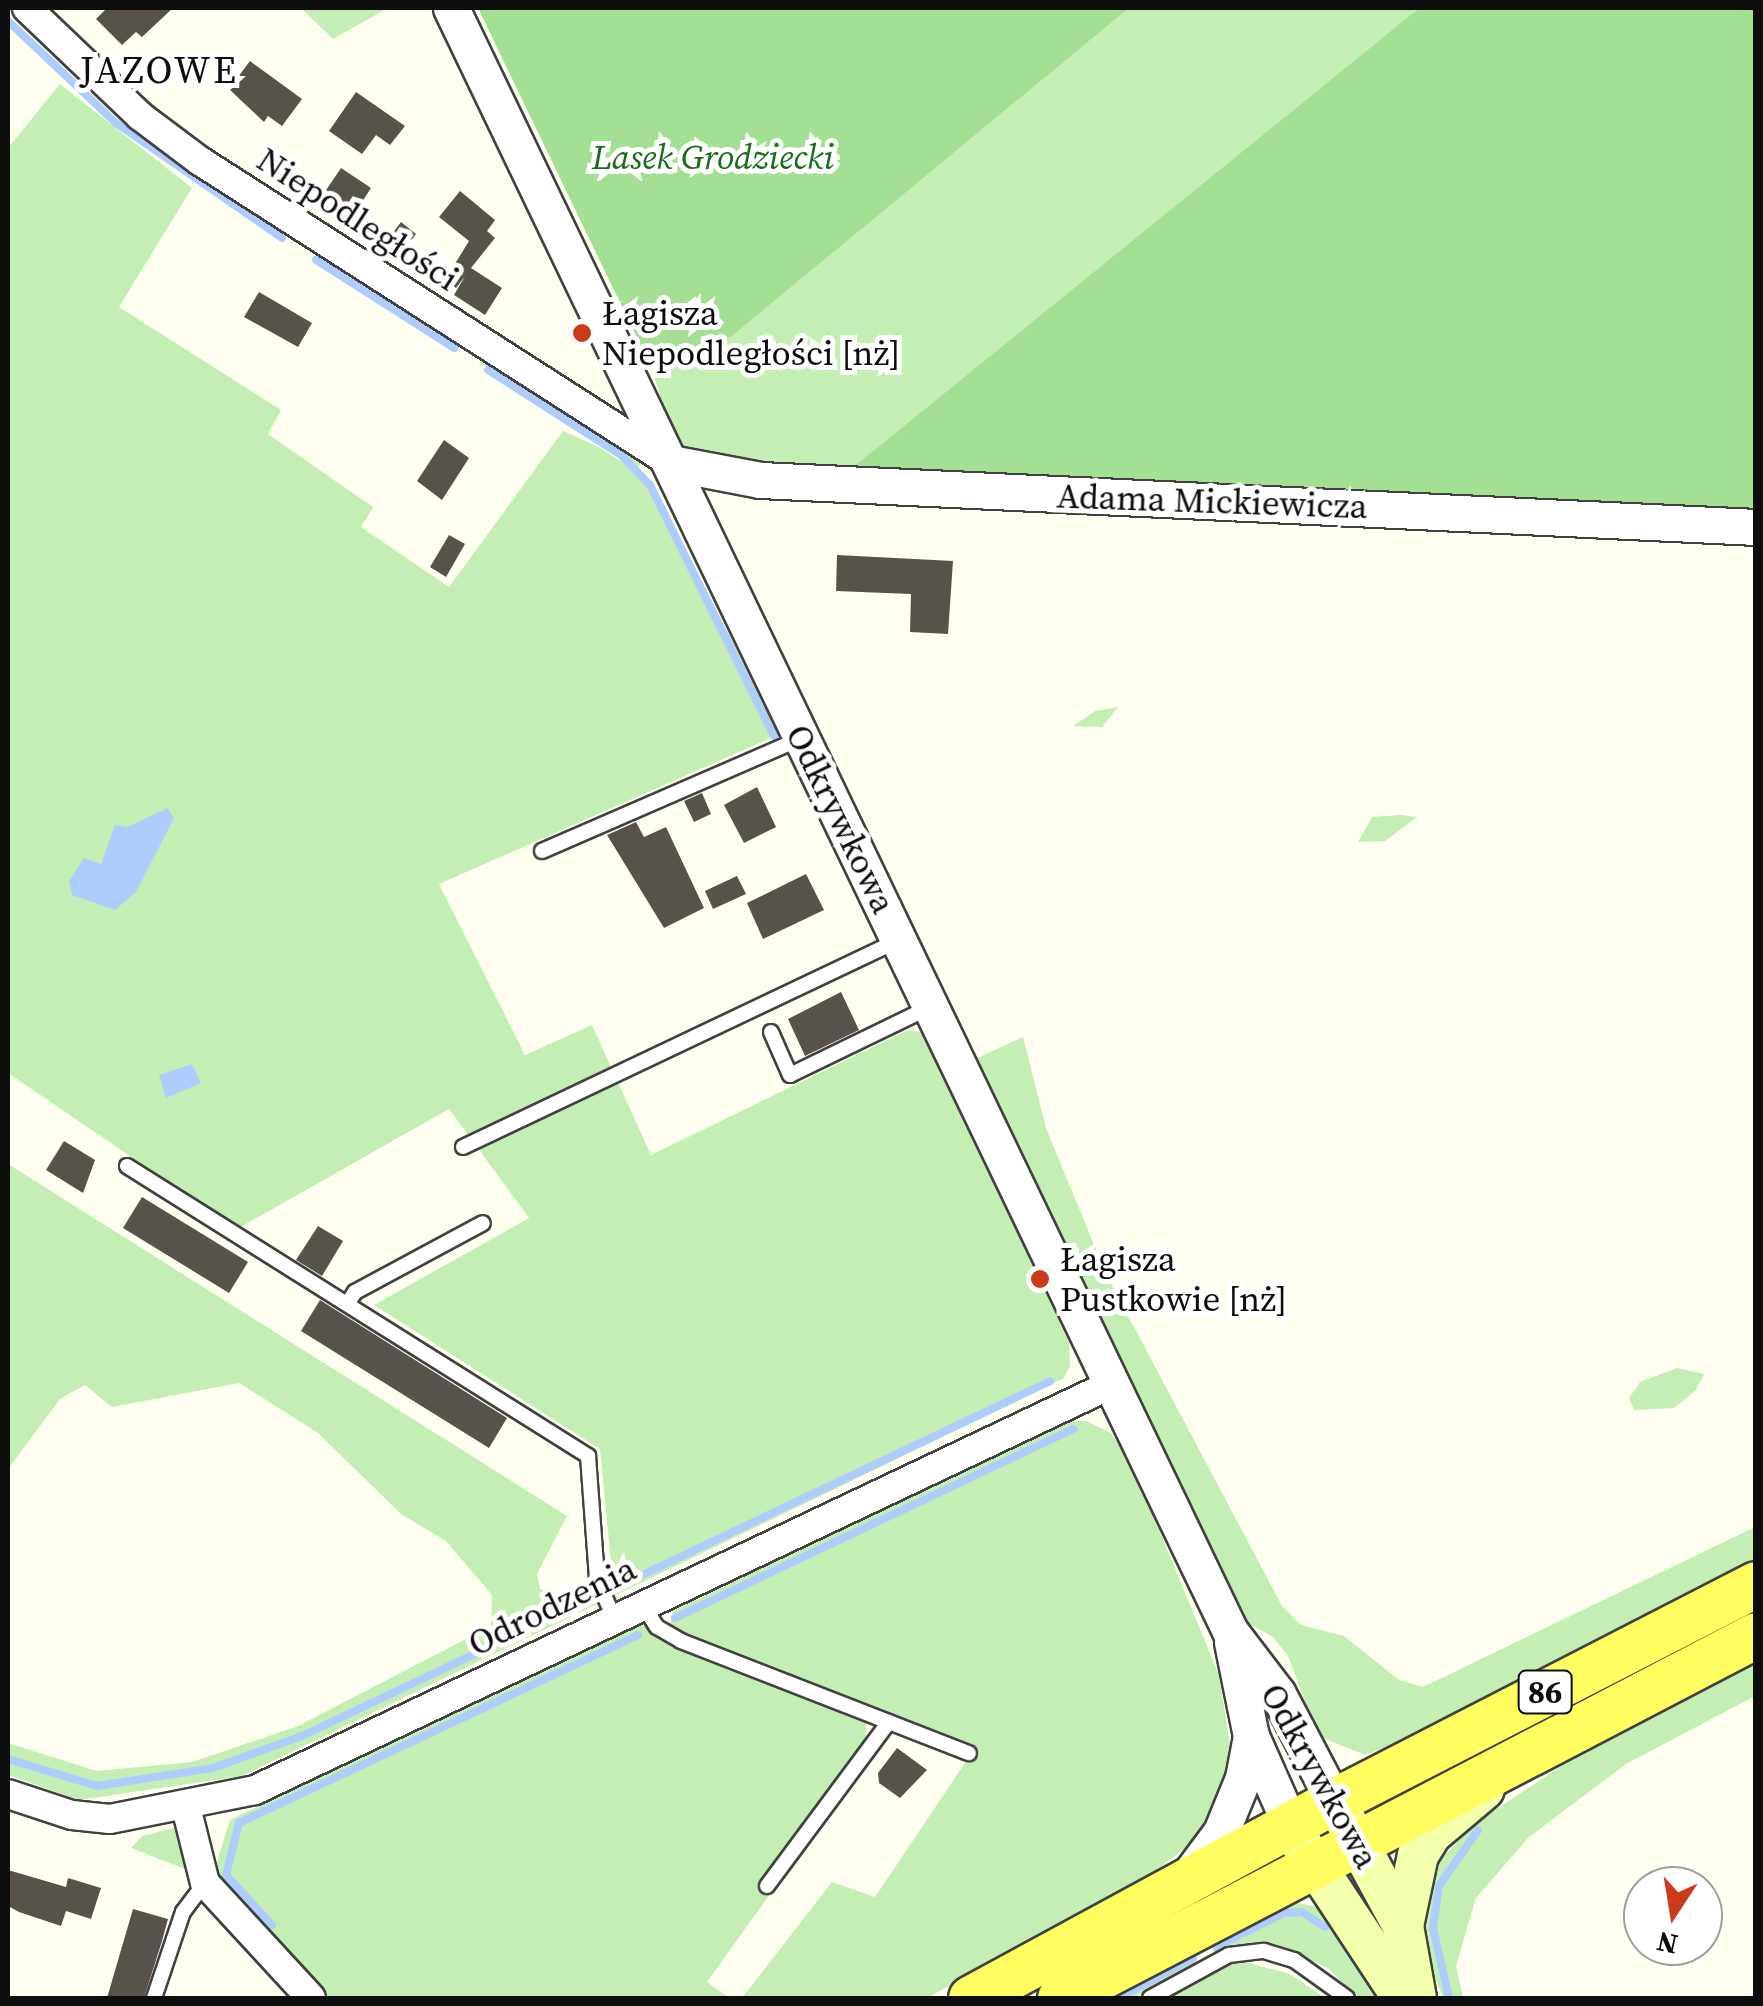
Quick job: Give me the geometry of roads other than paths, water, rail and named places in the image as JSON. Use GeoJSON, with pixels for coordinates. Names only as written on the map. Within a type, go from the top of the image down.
{"type":"FeatureCollection","features":[{"type":"Feature","properties":{"kind":"main road","name":"86"},"geometry":{"type":"LineString","coordinates":[[1060,1998],[1310,1864],[1345,1820],[1756,1584]]}},
{"type":"Feature","properties":{"kind":"main road","name":"86"},"geometry":{"type":"LineString","coordinates":[[971,1998],[1290,1824],[1345,1820],[1520,1755],[1756,1635]]}},
{"type":"Feature","properties":{"kind":"main road","name":"Odkrywkowa"},"geometry":{"type":"LineString","coordinates":[[1416,1998],[1403,1926],[1409,1881],[1432,1834],[1520,1755]]}},
{"type":"Feature","properties":{"kind":"main road","name":"Odkrywkowa"},"geometry":{"type":"LineString","coordinates":[[1345,1820],[1403,1926]]}},
{"type":"Feature","properties":{"kind":"main road","name":"Odkrywkowa"},"geometry":{"type":"LineString","coordinates":[[1290,1824],[1310,1864],[1403,1998]]}},
{"type":"Feature","properties":{"kind":"street","name":"Niepodległości"},"geometry":{"type":"LineString","coordinates":[[27,8],[140,116],[200,161],[671,464]]}},
{"type":"Feature","properties":{"kind":"street","name":"Odkrywkowa"},"geometry":{"type":"LineString","coordinates":[[451,8],[1230,1631],[1278,1694],[1345,1820]]}},
{"type":"Feature","properties":{"kind":"street","name":"Adama Mickiewicza"},"geometry":{"type":"LineString","coordinates":[[671,464],[760,480],[1756,526]]}},
{"type":"Feature","properties":{"kind":"street","name":"Odrodzenia"},"geometry":{"type":"LineString","coordinates":[[8,1794],[72,1815],[110,1819],[186,1807],[255,1790],[1112,1384]]}},
{"type":"Feature","properties":{"kind":"street","name":"Odkrywkowa"},"geometry":{"type":"LineString","coordinates":[[1230,1631],[1250,1736],[1290,1824]]}},
{"type":"Feature","properties":{"kind":"street","name":"Odkrywkowa"},"geometry":{"type":"LineString","coordinates":[[1183,1882],[1221,1832],[1243,1778],[1250,1736]]}},
{"type":"Feature","properties":{"kind":"street"},"geometry":{"type":"LineString","coordinates":[[186,1807],[206,1882],[312,1998]]}},
{"type":"Feature","properties":{"kind":"lane"},"geometry":{"type":"LineString","coordinates":[[542,851],[803,738]]}},
{"type":"Feature","properties":{"kind":"lane"},"geometry":{"type":"LineString","coordinates":[[463,1147],[899,940]]}},
{"type":"Feature","properties":{"kind":"lane"},"geometry":{"type":"LineString","coordinates":[[770,1032],[790,1075],[931,1007]]}},
{"type":"Feature","properties":{"kind":"lane"},"geometry":{"type":"LineString","coordinates":[[127,1166],[588,1456],[597,1580],[614,1618]]}},
{"type":"Feature","properties":{"kind":"lane"},"geometry":{"type":"LineString","coordinates":[[348,1303],[355,1292],[483,1223]]}},
{"type":"Feature","properties":{"kind":"lane"},"geometry":{"type":"LineString","coordinates":[[642,1604],[657,1627],[681,1641],[969,1753]]}},
{"type":"Feature","properties":{"kind":"lane"},"geometry":{"type":"LineString","coordinates":[[767,1886],[889,1722]]}},
{"type":"Feature","properties":{"kind":"lane"},"geometry":{"type":"LineString","coordinates":[[154,1998],[183,1912],[206,1882]]}},
{"type":"Feature","properties":{"kind":"lane"},"geometry":{"type":"LineString","coordinates":[[1150,1998],[1229,1955],[1264,1951],[1294,1960],[1347,1998]]}},
{"type":"Feature","properties":{"kind":"water"},"geometry":{"type":"Polygon","coordinates":[[[168,808],[174,818],[136,892],[115,910],[72,895],[69,881],[84,858],[101,864],[115,825],[127,827],[168,808]]]}},
{"type":"Feature","properties":{"kind":"water"},"geometry":{"type":"Polygon","coordinates":[[[192,1064],[201,1083],[166,1098],[159,1075],[192,1064]]]}},
{"type":"Feature","properties":{"kind":"waterway"},"geometry":{"type":"LineString","coordinates":[[8,21],[116,123],[282,238]]}},
{"type":"Feature","properties":{"kind":"waterway"},"geometry":{"type":"LineString","coordinates":[[316,260],[454,348]]}},
{"type":"Feature","properties":{"kind":"waterway"},"geometry":{"type":"LineString","coordinates":[[488,370],[621,455],[650,485],[774,736]]}},
{"type":"Feature","properties":{"kind":"waterway"},"geometry":{"type":"LineString","coordinates":[[621,1585],[1050,1381]]}},
{"type":"Feature","properties":{"kind":"waterway"},"geometry":{"type":"LineString","coordinates":[[675,1618],[1073,1429]]}},
{"type":"Feature","properties":{"kind":"waterway"},"geometry":{"type":"LineString","coordinates":[[8,1759],[97,1786],[213,1768],[302,1736],[584,1602]]}},
{"type":"Feature","properties":{"kind":"waterway"},"geometry":{"type":"LineString","coordinates":[[272,1925],[226,1875],[239,1823],[638,1635]]}},
{"type":"Feature","properties":{"kind":"waterway"},"geometry":{"type":"LineString","coordinates":[[1449,1998],[1433,1928],[1439,1886],[1478,1830]]}},
{"type":"Feature","properties":{"kind":"waterway"},"geometry":{"type":"LineString","coordinates":[[1216,1947],[1284,1913],[1302,1912],[1325,1927]]}},
{"type":"Feature","properties":{"kind":"waterway"},"geometry":{"type":"LineString","coordinates":[[1119,1998],[1193,1958]]}},
{"type":"Feature","properties":{"kind":"place","name":"Łagisza Niepodległości [nż]"},"geometry":{"type":"Point","coordinates":[582,333]}},
{"type":"Feature","properties":{"kind":"place","name":"Łagisza Pustkowie [nż]"},"geometry":{"type":"Point","coordinates":[1040,1279]}},
{"type":"Feature","properties":{"kind":"district","name":"JAZOWE"},"geometry":{"type":"Point","coordinates":[159,71]}},
{"type":"Feature","properties":{"kind":"park label","name":"Lasek Grodziecki"},"geometry":{"type":"Point","coordinates":[713,157]}}]}
